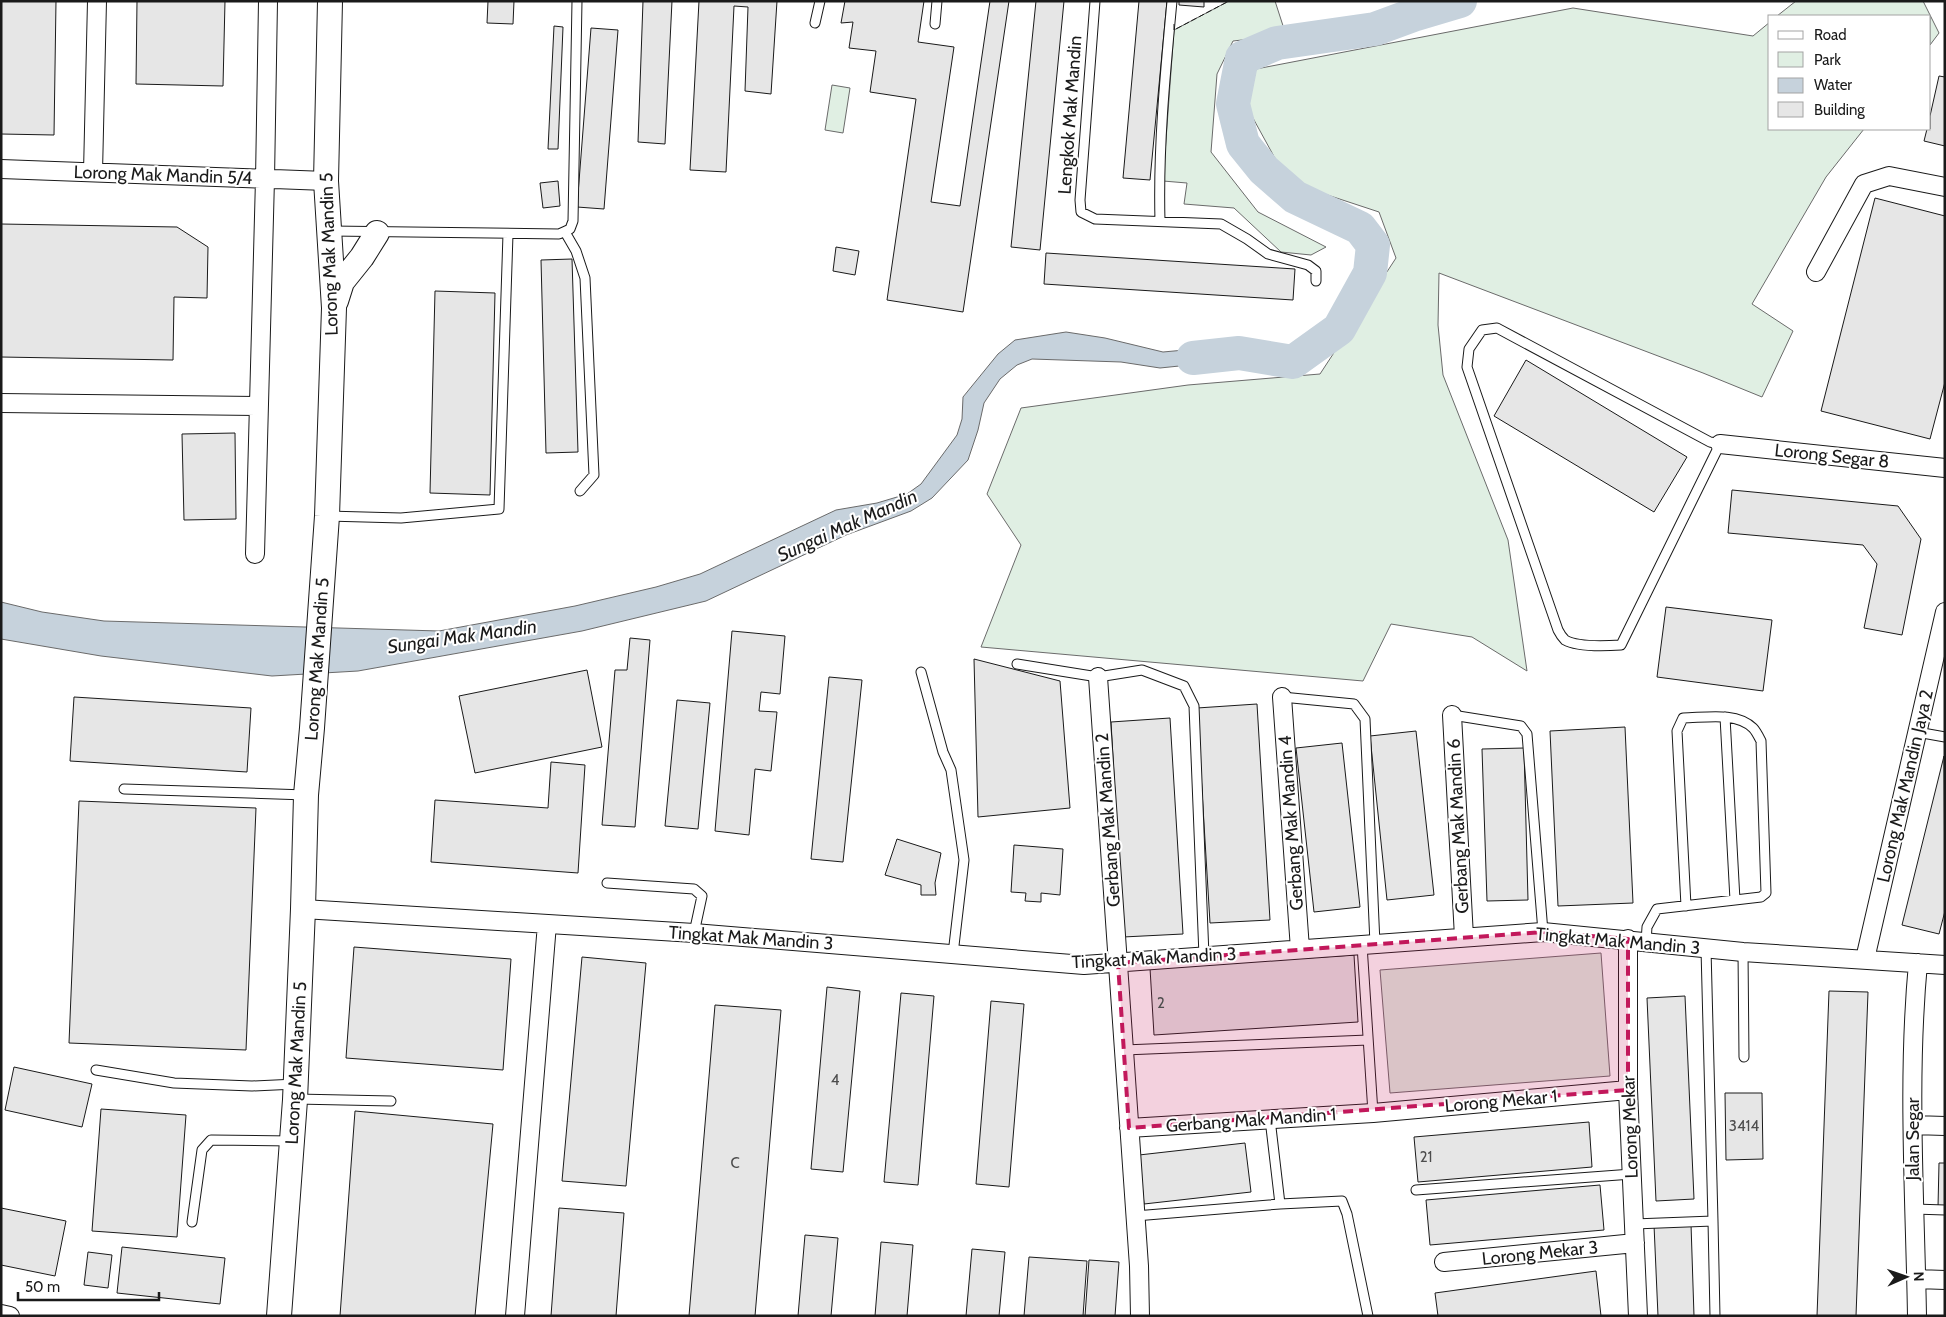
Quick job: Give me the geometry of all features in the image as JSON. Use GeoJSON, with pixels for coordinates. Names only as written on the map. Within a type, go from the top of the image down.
{"type":"FeatureCollection","features":[{"type":"Feature","properties":{"kind":"street"},"geometry":{"type":"LineString","coordinates":[[93,172],[97,1]]}},
{"type":"Feature","properties":{"kind":"street"},"geometry":{"type":"LineString","coordinates":[[255,554],[268,1]]}},
{"type":"Feature","properties":{"kind":"street","name":"Lorong Mak Mandin 5"},"geometry":{"type":"LineString","coordinates":[[278,1316],[296,1092],[306,795],[322,601],[326,516],[334,308],[326,181],[330,1]]}},
{"type":"Feature","properties":{"kind":"street","name":"Lorong Mak Mandin 5/4"},"geometry":{"type":"LineString","coordinates":[[1,169],[326,181]]}},
{"type":"Feature","properties":{"kind":"street"},"geometry":{"type":"LineString","coordinates":[[1816,272],[1864,184],[1889,176],[1945,187]]}},
{"type":"Feature","properties":{"kind":"street"},"geometry":{"type":"LineString","coordinates":[[334,308],[342,282],[362,257],[376,233]]}},
{"type":"Feature","properties":{"kind":"street"},"geometry":{"type":"LineString","coordinates":[[1,403],[258,406]]}},
{"type":"Feature","properties":{"kind":"street","name":"Lorong Segar 8"},"geometry":{"type":"LineString","coordinates":[[1720,444],[1945,468]]}},
{"type":"Feature","properties":{"kind":"street","name":"Lorong Mak Mandin Jaya 2"},"geometry":{"type":"LineString","coordinates":[[1865,959],[1945,612]]}},
{"type":"Feature","properties":{"kind":"street","name":"Gerbang Mak Mandin 2"},"geometry":{"type":"LineString","coordinates":[[1098,677],[1139,1266],[1140,1316]]}},
{"type":"Feature","properties":{"kind":"street","name":"Gerbang Mak Mandin 4"},"geometry":{"type":"LineString","coordinates":[[1282,696],[1300,949]]}},
{"type":"Feature","properties":{"kind":"street","name":"Gerbang Mak Mandin 6"},"geometry":{"type":"LineString","coordinates":[[1452,715],[1464,937]]}},
{"type":"Feature","properties":{"kind":"street","name":"Tingkat Mak Mandin 3"},"geometry":{"type":"LineString","coordinates":[[303,909],[426,915],[694,933],[1084,965],[1543,932],[1628,939],[1706,949],[1945,965]]}},
{"type":"Feature","properties":{"kind":"street"},"geometry":{"type":"LineString","coordinates":[[515,1316],[547,924]]}},
{"type":"Feature","properties":{"kind":"street","name":"Lorong Mekar"},"geometry":{"type":"LineString","coordinates":[[1628,939],[1628,1090],[1638,1316]]}},
{"type":"Feature","properties":{"kind":"street","name":"Jalan Segar"},"geometry":{"type":"LineString","coordinates":[[1917,1316],[1914,1209],[1913,1013],[1918,963]]}},
{"type":"Feature","properties":{"kind":"street","name":"Lorong Mekar 1"},"geometry":{"type":"LineString","coordinates":[[1373,1112],[1628,1090]]}},
{"type":"Feature","properties":{"kind":"street","name":"Gerbang Mak Mandin 1"},"geometry":{"type":"LineString","coordinates":[[1129,1128],[1373,1112]]}},
{"type":"Feature","properties":{"kind":"street"},"geometry":{"type":"LineString","coordinates":[[1913,1125],[1945,1126]]}},
{"type":"Feature","properties":{"kind":"street","name":"Lorong Mekar 3"},"geometry":{"type":"LineString","coordinates":[[1444,1262],[1635,1243]]}},
{"type":"Feature","properties":{"kind":"street"},"geometry":{"type":"LineString","coordinates":[[1917,1279],[1945,1280]]}},
{"type":"Feature","properties":{"kind":"street"},"geometry":{"type":"LineString","coordinates":[[1,1314],[10,1316]]}},
{"type":"Feature","properties":{"kind":"lane"},"geometry":{"type":"LineString","coordinates":[[330,231],[559,234],[570,229],[573,220],[577,1]]}},
{"type":"Feature","properties":{"kind":"lane"},"geometry":{"type":"LineString","coordinates":[[815,23],[820,1]]}},
{"type":"Feature","properties":{"kind":"lane"},"geometry":{"type":"LineString","coordinates":[[935,24],[937,1]]}},
{"type":"Feature","properties":{"kind":"lane","name":"Lengkok Mak Mandin"},"geometry":{"type":"LineString","coordinates":[[1095,1],[1080,200],[1081,212],[1095,219],[1221,224],[1268,254],[1308,265],[1316,270],[1316,280]]}},
{"type":"Feature","properties":{"kind":"lane"},"geometry":{"type":"LineString","coordinates":[[1160,221],[1159,183],[1162,111],[1172,1]]}},
{"type":"Feature","properties":{"kind":"lane"},"geometry":{"type":"LineString","coordinates":[[566,232],[576,251],[585,278],[594,474],[580,491]]}},
{"type":"Feature","properties":{"kind":"lane"},"geometry":{"type":"LineString","coordinates":[[326,516],[402,518],[499,509],[508,234]]}},
{"type":"Feature","properties":{"kind":"lane"},"geometry":{"type":"LineString","coordinates":[[1497,328],[1710,442],[1720,444],[1621,645],[1604,646],[1571,642],[1563,639],[1558,630],[1498,461],[1467,366],[1469,349],[1482,330],[1497,328]]}},
{"type":"Feature","properties":{"kind":"lane"},"geometry":{"type":"LineString","coordinates":[[1017,664],[1098,677],[1142,670],[1184,686],[1194,706],[1204,956]]}},
{"type":"Feature","properties":{"kind":"lane"},"geometry":{"type":"LineString","coordinates":[[921,672],[943,752],[951,770],[964,860],[953,954]]}},
{"type":"Feature","properties":{"kind":"lane"},"geometry":{"type":"LineString","coordinates":[[1282,696],[1354,704],[1365,719],[1368,1040],[1373,1112]]}},
{"type":"Feature","properties":{"kind":"lane"},"geometry":{"type":"LineString","coordinates":[[1452,715],[1521,726],[1527,734],[1543,932]]}},
{"type":"Feature","properties":{"kind":"lane"},"geometry":{"type":"LineString","coordinates":[[1725,717],[1735,900]]}},
{"type":"Feature","properties":{"kind":"lane"},"geometry":{"type":"LineString","coordinates":[[1646,942],[1647,927],[1657,909],[1686,906],[1761,897],[1766,893],[1761,741],[1753,727],[1739,720],[1725,717],[1683,718],[1677,730],[1686,906]]}},
{"type":"Feature","properties":{"kind":"lane"},"geometry":{"type":"LineString","coordinates":[[1917,732],[1945,737]]}},
{"type":"Feature","properties":{"kind":"lane"},"geometry":{"type":"LineString","coordinates":[[124,789],[306,795]]}},
{"type":"Feature","properties":{"kind":"lane"},"geometry":{"type":"LineString","coordinates":[[607,883],[694,889],[702,896],[694,933]]}},
{"type":"Feature","properties":{"kind":"lane"},"geometry":{"type":"LineString","coordinates":[[1706,949],[1714,1316]]}},
{"type":"Feature","properties":{"kind":"lane"},"geometry":{"type":"LineString","coordinates":[[1743,952],[1744,1057]]}},
{"type":"Feature","properties":{"kind":"lane"},"geometry":{"type":"LineString","coordinates":[[1124,1050],[1368,1040]]}},
{"type":"Feature","properties":{"kind":"lane"},"geometry":{"type":"LineString","coordinates":[[96,1070],[174,1084],[252,1086],[391,1102]]}},
{"type":"Feature","properties":{"kind":"lane"},"geometry":{"type":"LineString","coordinates":[[1270,1119],[1280,1204]]}},
{"type":"Feature","properties":{"kind":"lane"},"geometry":{"type":"LineString","coordinates":[[192,1222],[202,1150],[211,1140],[292,1141]]}},
{"type":"Feature","properties":{"kind":"lane"},"geometry":{"type":"LineString","coordinates":[[1416,1190],[1632,1174]]}},
{"type":"Feature","properties":{"kind":"lane"},"geometry":{"type":"LineString","coordinates":[[1135,1216],[1342,1201],[1347,1214],[1368,1316]]}},
{"type":"Feature","properties":{"kind":"lane"},"geometry":{"type":"LineString","coordinates":[[1914,1209],[1945,1210]]}},
{"type":"Feature","properties":{"kind":"lane"},"geometry":{"type":"LineString","coordinates":[[1634,1224],[1713,1221]]}},
{"type":"Feature","properties":{"kind":"highlighted area"},"geometry":{"type":"Polygon","coordinates":[[[1543,932],[1628,939],[1628,1090],[1129,1128],[1118,963],[1543,932]]]}},
{"type":"Feature","properties":{"kind":"green space"},"geometry":{"type":"Polygon","coordinates":[[[1229,1],[1275,1],[1286,35],[1233,41],[1217,74],[1211,152],[1258,212],[1326,247],[1311,255],[1281,252],[1234,208],[1184,204],[1187,183],[1163,181],[1174,30],[1229,1]]]}},
{"type":"Feature","properties":{"kind":"green space"},"geometry":{"type":"Polygon","coordinates":[[[1796,1],[1923,1],[1930,15],[1778,15],[1796,1]]]}},
{"type":"Feature","properties":{"kind":"green space"},"geometry":{"type":"Polygon","coordinates":[[[1573,8],[1753,36],[1768,24],[1768,130],[1863,130],[1826,177],[1752,304],[1793,331],[1762,397],[1439,273],[1438,325],[1443,375],[1508,540],[1527,671],[1472,637],[1391,624],[1363,681],[981,647],[1021,545],[987,494],[1021,408],[1188,385],[1320,374],[1396,258],[1379,212],[1288,182],[1248,109],[1256,69],[1573,8]]]}},
{"type":"Feature","properties":{"kind":"green space"},"geometry":{"type":"Polygon","coordinates":[[[1931,17],[1939,33],[1931,44],[1931,17]]]}},
{"type":"Feature","properties":{"kind":"green space"},"geometry":{"type":"Polygon","coordinates":[[[832,85],[850,88],[843,133],[825,130],[832,85]]]}},
{"type":"Feature","properties":{"kind":"green space"},"geometry":{"type":"Polygon","coordinates":[[[1601,953],[1610,1076],[1390,1093],[1380,970],[1601,953]]]}},
{"type":"Feature","properties":{"kind":"water"},"geometry":{"type":"Polygon","coordinates":[[[1066,332],[1105,338],[1163,352],[1217,347],[1239,353],[1218,362],[1160,368],[1121,362],[1032,359],[1017,365],[1000,379],[984,403],[978,430],[968,460],[932,498],[911,511],[846,535],[706,601],[582,631],[358,671],[272,676],[101,656],[1,639],[1,602],[42,612],[104,621],[439,631],[575,606],[656,587],[700,574],[836,510],[877,503],[907,494],[921,484],[957,435],[962,419],[963,397],[998,354],[1015,340],[1066,332]]]}},
{"type":"Feature","properties":{"kind":"building"},"geometry":{"type":"Polygon","coordinates":[[[1,1],[56,1],[54,135],[1,134],[1,1]]]}},
{"type":"Feature","properties":{"kind":"building"},"geometry":{"type":"Polygon","coordinates":[[[137,1],[225,1],[223,86],[136,84],[137,1]]]}},
{"type":"Feature","properties":{"kind":"building"},"geometry":{"type":"Polygon","coordinates":[[[488,1],[514,1],[513,24],[487,23],[488,1]]]}},
{"type":"Feature","properties":{"kind":"building"},"geometry":{"type":"Polygon","coordinates":[[[643,1],[672,1],[665,144],[638,142],[643,1]]]}},
{"type":"Feature","properties":{"kind":"building"},"geometry":{"type":"Polygon","coordinates":[[[699,1],[777,1],[771,94],[745,91],[748,7],[734,6],[726,172],[690,170],[699,1]]]}},
{"type":"Feature","properties":{"kind":"building"},"geometry":{"type":"Polygon","coordinates":[[[845,1],[924,1],[918,42],[954,47],[931,202],[960,206],[990,1],[1009,1],[963,312],[887,300],[916,99],[870,92],[876,51],[849,48],[853,22],[841,23],[845,1]]]}},
{"type":"Feature","properties":{"kind":"building"},"geometry":{"type":"Polygon","coordinates":[[[1036,1],[1064,1],[1040,250],[1011,247],[1036,1]]]}},
{"type":"Feature","properties":{"kind":"building"},"geometry":{"type":"Polygon","coordinates":[[[1139,1],[1167,1],[1150,180],[1123,178],[1139,1]]]}},
{"type":"Feature","properties":{"kind":"building"},"geometry":{"type":"Polygon","coordinates":[[[1179,1],[1204,1],[1204,7],[1179,5],[1179,1]]]}},
{"type":"Feature","properties":{"kind":"building"},"geometry":{"type":"Polygon","coordinates":[[[554,26],[563,27],[558,149],[548,149],[554,26]]]}},
{"type":"Feature","properties":{"kind":"building"},"geometry":{"type":"Polygon","coordinates":[[[591,28],[618,30],[604,209],[577,207],[591,28]]]}},
{"type":"Feature","properties":{"kind":"building"},"geometry":{"type":"Polygon","coordinates":[[[1939,76],[1945,77],[1945,146],[1924,141],[1927,130],[1931,130],[1931,112],[1939,76]]]}},
{"type":"Feature","properties":{"kind":"building"},"geometry":{"type":"Polygon","coordinates":[[[558,181],[560,206],[543,208],[540,183],[558,181]]]}},
{"type":"Feature","properties":{"kind":"building"},"geometry":{"type":"Polygon","coordinates":[[[1875,198],[1945,216],[1945,382],[1930,439],[1821,411],[1875,198]]]}},
{"type":"Feature","properties":{"kind":"building"},"geometry":{"type":"Polygon","coordinates":[[[1,224],[177,227],[208,247],[207,298],[174,297],[173,360],[1,357],[1,224]]]}},
{"type":"Feature","properties":{"kind":"building"},"geometry":{"type":"Polygon","coordinates":[[[836,247],[859,251],[855,275],[833,271],[836,247]]]}},
{"type":"Feature","properties":{"kind":"building"},"geometry":{"type":"Polygon","coordinates":[[[1046,253],[1295,269],[1293,300],[1044,284],[1046,253]]]}},
{"type":"Feature","properties":{"kind":"building"},"geometry":{"type":"Polygon","coordinates":[[[572,259],[578,452],[546,453],[541,260],[572,259]]]}},
{"type":"Feature","properties":{"kind":"building"},"geometry":{"type":"Polygon","coordinates":[[[435,291],[495,293],[490,495],[430,493],[435,291]]]}},
{"type":"Feature","properties":{"kind":"building"},"geometry":{"type":"Polygon","coordinates":[[[1526,360],[1687,457],[1654,512],[1494,416],[1526,360]]]}},
{"type":"Feature","properties":{"kind":"building"},"geometry":{"type":"Polygon","coordinates":[[[235,433],[236,519],[184,520],[182,434],[235,433]]]}},
{"type":"Feature","properties":{"kind":"building"},"geometry":{"type":"Polygon","coordinates":[[[1732,490],[1898,506],[1921,539],[1902,635],[1864,628],[1877,564],[1863,545],[1728,533],[1732,490]]]}},
{"type":"Feature","properties":{"kind":"building"},"geometry":{"type":"Polygon","coordinates":[[[1666,607],[1772,620],[1763,691],[1657,677],[1666,607]]]}},
{"type":"Feature","properties":{"kind":"building"},"geometry":{"type":"Polygon","coordinates":[[[732,631],[785,636],[780,694],[761,692],[759,711],[777,712],[771,771],[755,769],[749,835],[715,831],[732,631]]]}},
{"type":"Feature","properties":{"kind":"building"},"geometry":{"type":"Polygon","coordinates":[[[630,638],[650,640],[635,827],[602,825],[615,670],[627,670],[630,638]]]}},
{"type":"Feature","properties":{"kind":"building"},"geometry":{"type":"Polygon","coordinates":[[[974,659],[1060,681],[1070,808],[978,817],[974,659]]]}},
{"type":"Feature","properties":{"kind":"building"},"geometry":{"type":"Polygon","coordinates":[[[587,670],[602,747],[475,773],[459,696],[587,670]]]}},
{"type":"Feature","properties":{"kind":"building"},"geometry":{"type":"Polygon","coordinates":[[[829,677],[862,680],[843,862],[811,859],[829,677]]]}},
{"type":"Feature","properties":{"kind":"building"},"geometry":{"type":"Polygon","coordinates":[[[74,697],[251,708],[247,772],[70,761],[74,697]]]}},
{"type":"Feature","properties":{"kind":"building"},"geometry":{"type":"Polygon","coordinates":[[[677,700],[710,703],[698,829],[665,826],[677,700]]]}},
{"type":"Feature","properties":{"kind":"building"},"geometry":{"type":"Polygon","coordinates":[[[1257,704],[1270,920],[1210,923],[1197,708],[1257,704]]]}},
{"type":"Feature","properties":{"kind":"building"},"geometry":{"type":"Polygon","coordinates":[[[1170,718],[1183,934],[1123,937],[1111,722],[1170,718]]]}},
{"type":"Feature","properties":{"kind":"building"},"geometry":{"type":"Polygon","coordinates":[[[1625,727],[1633,903],[1558,906],[1550,731],[1625,727]]]}},
{"type":"Feature","properties":{"kind":"building"},"geometry":{"type":"Polygon","coordinates":[[[1416,731],[1434,895],[1387,900],[1370,736],[1416,731]]]}},
{"type":"Feature","properties":{"kind":"building"},"geometry":{"type":"Polygon","coordinates":[[[1342,743],[1360,907],[1314,912],[1296,748],[1342,743]]]}},
{"type":"Feature","properties":{"kind":"building"},"geometry":{"type":"Polygon","coordinates":[[[1524,748],[1528,900],[1487,901],[1482,749],[1524,748]]]}},
{"type":"Feature","properties":{"kind":"building"},"geometry":{"type":"Polygon","coordinates":[[[1944,756],[1945,911],[1939,934],[1902,925],[1944,756]]]}},
{"type":"Feature","properties":{"kind":"building"},"geometry":{"type":"Polygon","coordinates":[[[551,762],[585,765],[578,873],[431,862],[435,800],[548,808],[551,762]]]}},
{"type":"Feature","properties":{"kind":"building"},"geometry":{"type":"Polygon","coordinates":[[[79,801],[256,808],[246,1050],[69,1043],[79,801]]]}},
{"type":"Feature","properties":{"kind":"building"},"geometry":{"type":"Polygon","coordinates":[[[897,839],[941,853],[935,883],[936,895],[921,895],[921,885],[885,875],[897,839]]]}},
{"type":"Feature","properties":{"kind":"building"},"geometry":{"type":"Polygon","coordinates":[[[1014,845],[1063,849],[1060,895],[1041,893],[1041,902],[1025,901],[1026,893],[1011,892],[1014,845]]]}},
{"type":"Feature","properties":{"kind":"building"},"geometry":{"type":"Polygon","coordinates":[[[354,947],[511,959],[503,1070],[346,1058],[354,947]]]}},
{"type":"Feature","properties":{"kind":"building"},"geometry":{"type":"Polygon","coordinates":[[[1354,955],[1358,1022],[1154,1035],[1150,968],[1354,955]]]}},
{"type":"Feature","properties":{"kind":"building"},"geometry":{"type":"Polygon","coordinates":[[[582,957],[646,963],[626,1186],[562,1181],[582,957]]]}},
{"type":"Feature","properties":{"kind":"building"},"geometry":{"type":"Polygon","coordinates":[[[827,987],[860,991],[843,1172],[811,1169],[827,987]]]}},
{"type":"Feature","properties":{"kind":"building"},"geometry":{"type":"Polygon","coordinates":[[[1829,991],[1868,992],[1856,1316],[1817,1316],[1829,991]]]}},
{"type":"Feature","properties":{"kind":"building"},"geometry":{"type":"Polygon","coordinates":[[[901,993],[934,996],[918,1185],[884,1182],[901,993]]]}},
{"type":"Feature","properties":{"kind":"building"},"geometry":{"type":"Polygon","coordinates":[[[1685,996],[1694,1199],[1656,1201],[1647,998],[1685,996]]]}},
{"type":"Feature","properties":{"kind":"building"},"geometry":{"type":"Polygon","coordinates":[[[991,1001],[1024,1004],[1009,1187],[976,1184],[991,1001]]]}},
{"type":"Feature","properties":{"kind":"building"},"geometry":{"type":"Polygon","coordinates":[[[715,1005],[781,1010],[755,1316],[689,1316],[715,1005]]]}},
{"type":"Feature","properties":{"kind":"building"},"geometry":{"type":"Polygon","coordinates":[[[14,1067],[92,1084],[82,1127],[5,1110],[14,1067]]]}},
{"type":"Feature","properties":{"kind":"building"},"geometry":{"type":"Polygon","coordinates":[[[1725,1093],[1762,1093],[1763,1159],[1726,1160],[1725,1093]]]}},
{"type":"Feature","properties":{"kind":"building"},"geometry":{"type":"Polygon","coordinates":[[[101,1109],[186,1115],[177,1237],[92,1231],[101,1109]]]}},
{"type":"Feature","properties":{"kind":"building"},"geometry":{"type":"Polygon","coordinates":[[[355,1111],[493,1124],[475,1316],[340,1316],[355,1111]]]}},
{"type":"Feature","properties":{"kind":"building"},"geometry":{"type":"Polygon","coordinates":[[[1589,1122],[1592,1167],[1418,1182],[1414,1137],[1589,1122]]]}},
{"type":"Feature","properties":{"kind":"building"},"geometry":{"type":"Polygon","coordinates":[[[1245,1143],[1251,1192],[1144,1204],[1139,1155],[1245,1143]]]}},
{"type":"Feature","properties":{"kind":"building"},"geometry":{"type":"Polygon","coordinates":[[[1939,1163],[1945,1163],[1945,1207],[1938,1207],[1939,1163]]]}},
{"type":"Feature","properties":{"kind":"building"},"geometry":{"type":"Polygon","coordinates":[[[1600,1185],[1604,1230],[1430,1245],[1426,1200],[1600,1185]]]}},
{"type":"Feature","properties":{"kind":"building"},"geometry":{"type":"Polygon","coordinates":[[[1,1208],[66,1221],[55,1276],[1,1265],[1,1208]]]}},
{"type":"Feature","properties":{"kind":"building"},"geometry":{"type":"Polygon","coordinates":[[[559,1208],[624,1213],[616,1316],[551,1316],[559,1208]]]}},
{"type":"Feature","properties":{"kind":"building"},"geometry":{"type":"Polygon","coordinates":[[[1691,1224],[1694,1316],[1658,1316],[1654,1225],[1691,1224]]]}},
{"type":"Feature","properties":{"kind":"building"},"geometry":{"type":"Polygon","coordinates":[[[805,1235],[838,1238],[831,1316],[798,1316],[805,1235]]]}},
{"type":"Feature","properties":{"kind":"building"},"geometry":{"type":"Polygon","coordinates":[[[881,1242],[913,1245],[907,1316],[875,1316],[881,1242]]]}},
{"type":"Feature","properties":{"kind":"building"},"geometry":{"type":"Polygon","coordinates":[[[122,1247],[225,1258],[220,1304],[117,1293],[122,1247]]]}},
{"type":"Feature","properties":{"kind":"building"},"geometry":{"type":"Polygon","coordinates":[[[972,1249],[1005,1252],[999,1316],[966,1316],[972,1249]]]}},
{"type":"Feature","properties":{"kind":"building"},"geometry":{"type":"Polygon","coordinates":[[[88,1252],[112,1255],[108,1288],[84,1285],[88,1252]]]}},
{"type":"Feature","properties":{"kind":"building"},"geometry":{"type":"Polygon","coordinates":[[[1029,1257],[1087,1261],[1083,1316],[1024,1316],[1029,1257]]]}},
{"type":"Feature","properties":{"kind":"building"},"geometry":{"type":"Polygon","coordinates":[[[1089,1260],[1119,1262],[1115,1316],[1085,1316],[1089,1260]]]}},
{"type":"Feature","properties":{"kind":"building"},"geometry":{"type":"Polygon","coordinates":[[[1596,1271],[1601,1316],[1438,1316],[1435,1293],[1596,1271]]]}},
{"type":"Feature","properties":{"kind":"waterway","name":"Sungai Mak Mandin"},"geometry":{"type":"LineString","coordinates":[[1193,358],[1239,353],[1293,362],[1339,329],[1370,273],[1373,245],[1360,228],[1295,197],[1264,170],[1243,144],[1233,104],[1242,58],[1277,43],[1375,29],[1460,1]]}},
{"type":"Feature","properties":{"kind":"fence"},"geometry":{"type":"LineString","coordinates":[[1174,24],[1174,30],[1229,1]]}}]}
